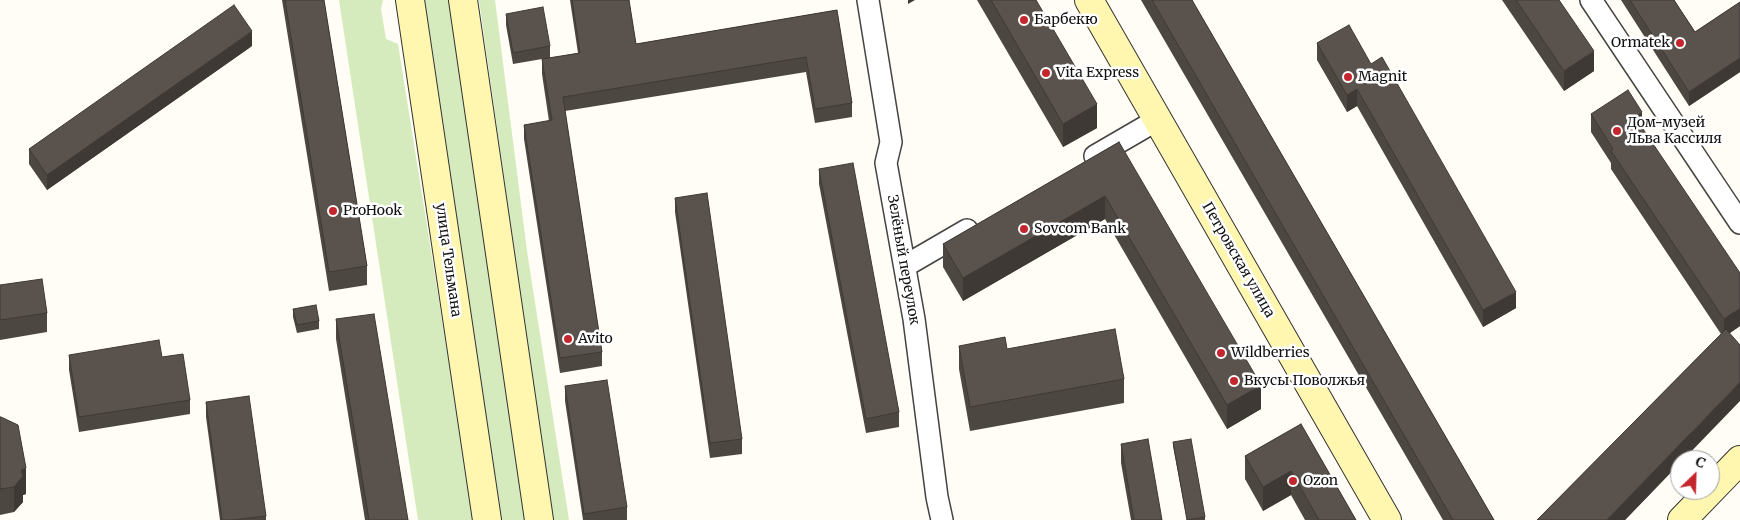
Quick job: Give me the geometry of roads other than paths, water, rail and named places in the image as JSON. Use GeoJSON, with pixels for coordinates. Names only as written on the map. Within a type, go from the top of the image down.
{"type":"FeatureCollection","features":[{"type":"Feature","properties":{"kind":"main road","name":"улица Тельмана"},"geometry":{"type":"LineString","coordinates":[[410,0],[487,520]]}},
{"type":"Feature","properties":{"kind":"main road"},"geometry":{"type":"LineString","coordinates":[[463,0],[539,520]]}},
{"type":"Feature","properties":{"kind":"main road","name":"Петровская улица"},"geometry":{"type":"LineString","coordinates":[[1089,0],[1388,520]]}},
{"type":"Feature","properties":{"kind":"main road"},"geometry":{"type":"LineString","coordinates":[[1682,520],[1740,460]]}},
{"type":"Feature","properties":{"kind":"street","name":"Зелёный переулок"},"geometry":{"type":"LineString","coordinates":[[868,0],[891,142],[886,163],[914,319],[937,497],[942,520]]}},
{"type":"Feature","properties":{"kind":"street"},"geometry":{"type":"LineString","coordinates":[[1591,0],[1740,223]]}},
{"type":"Feature","properties":{"kind":"street"},"geometry":{"type":"LineString","coordinates":[[1079,165],[1157,120]]}},
{"type":"Feature","properties":{"kind":"street"},"geometry":{"type":"LineString","coordinates":[[905,266],[984,220]]}},
{"type":"Feature","properties":{"kind":"place","name":"Барбекю"},"geometry":{"type":"Point","coordinates":[1024,20]}},
{"type":"Feature","properties":{"kind":"place","name":"Ormatek"},"geometry":{"type":"Point","coordinates":[1680,43]}},
{"type":"Feature","properties":{"kind":"place","name":"Vita Express"},"geometry":{"type":"Point","coordinates":[1046,73]}},
{"type":"Feature","properties":{"kind":"place","name":"Magnit"},"geometry":{"type":"Point","coordinates":[1348,77]}},
{"type":"Feature","properties":{"kind":"place","name":"Дом-музей Льва Кассиля"},"geometry":{"type":"Point","coordinates":[1617,131]}},
{"type":"Feature","properties":{"kind":"place","name":"ProHook"},"geometry":{"type":"Point","coordinates":[333,211]}},
{"type":"Feature","properties":{"kind":"place","name":"Sovcom Bank"},"geometry":{"type":"Point","coordinates":[1024,229]}},
{"type":"Feature","properties":{"kind":"place","name":"Avito"},"geometry":{"type":"Point","coordinates":[568,339]}},
{"type":"Feature","properties":{"kind":"place","name":"Wildberries"},"geometry":{"type":"Point","coordinates":[1221,353]}},
{"type":"Feature","properties":{"kind":"place","name":"Вкусы Поволжья"},"geometry":{"type":"Point","coordinates":[1234,381]}},
{"type":"Feature","properties":{"kind":"place","name":"Ozon"},"geometry":{"type":"Point","coordinates":[1293,481]}}]}
